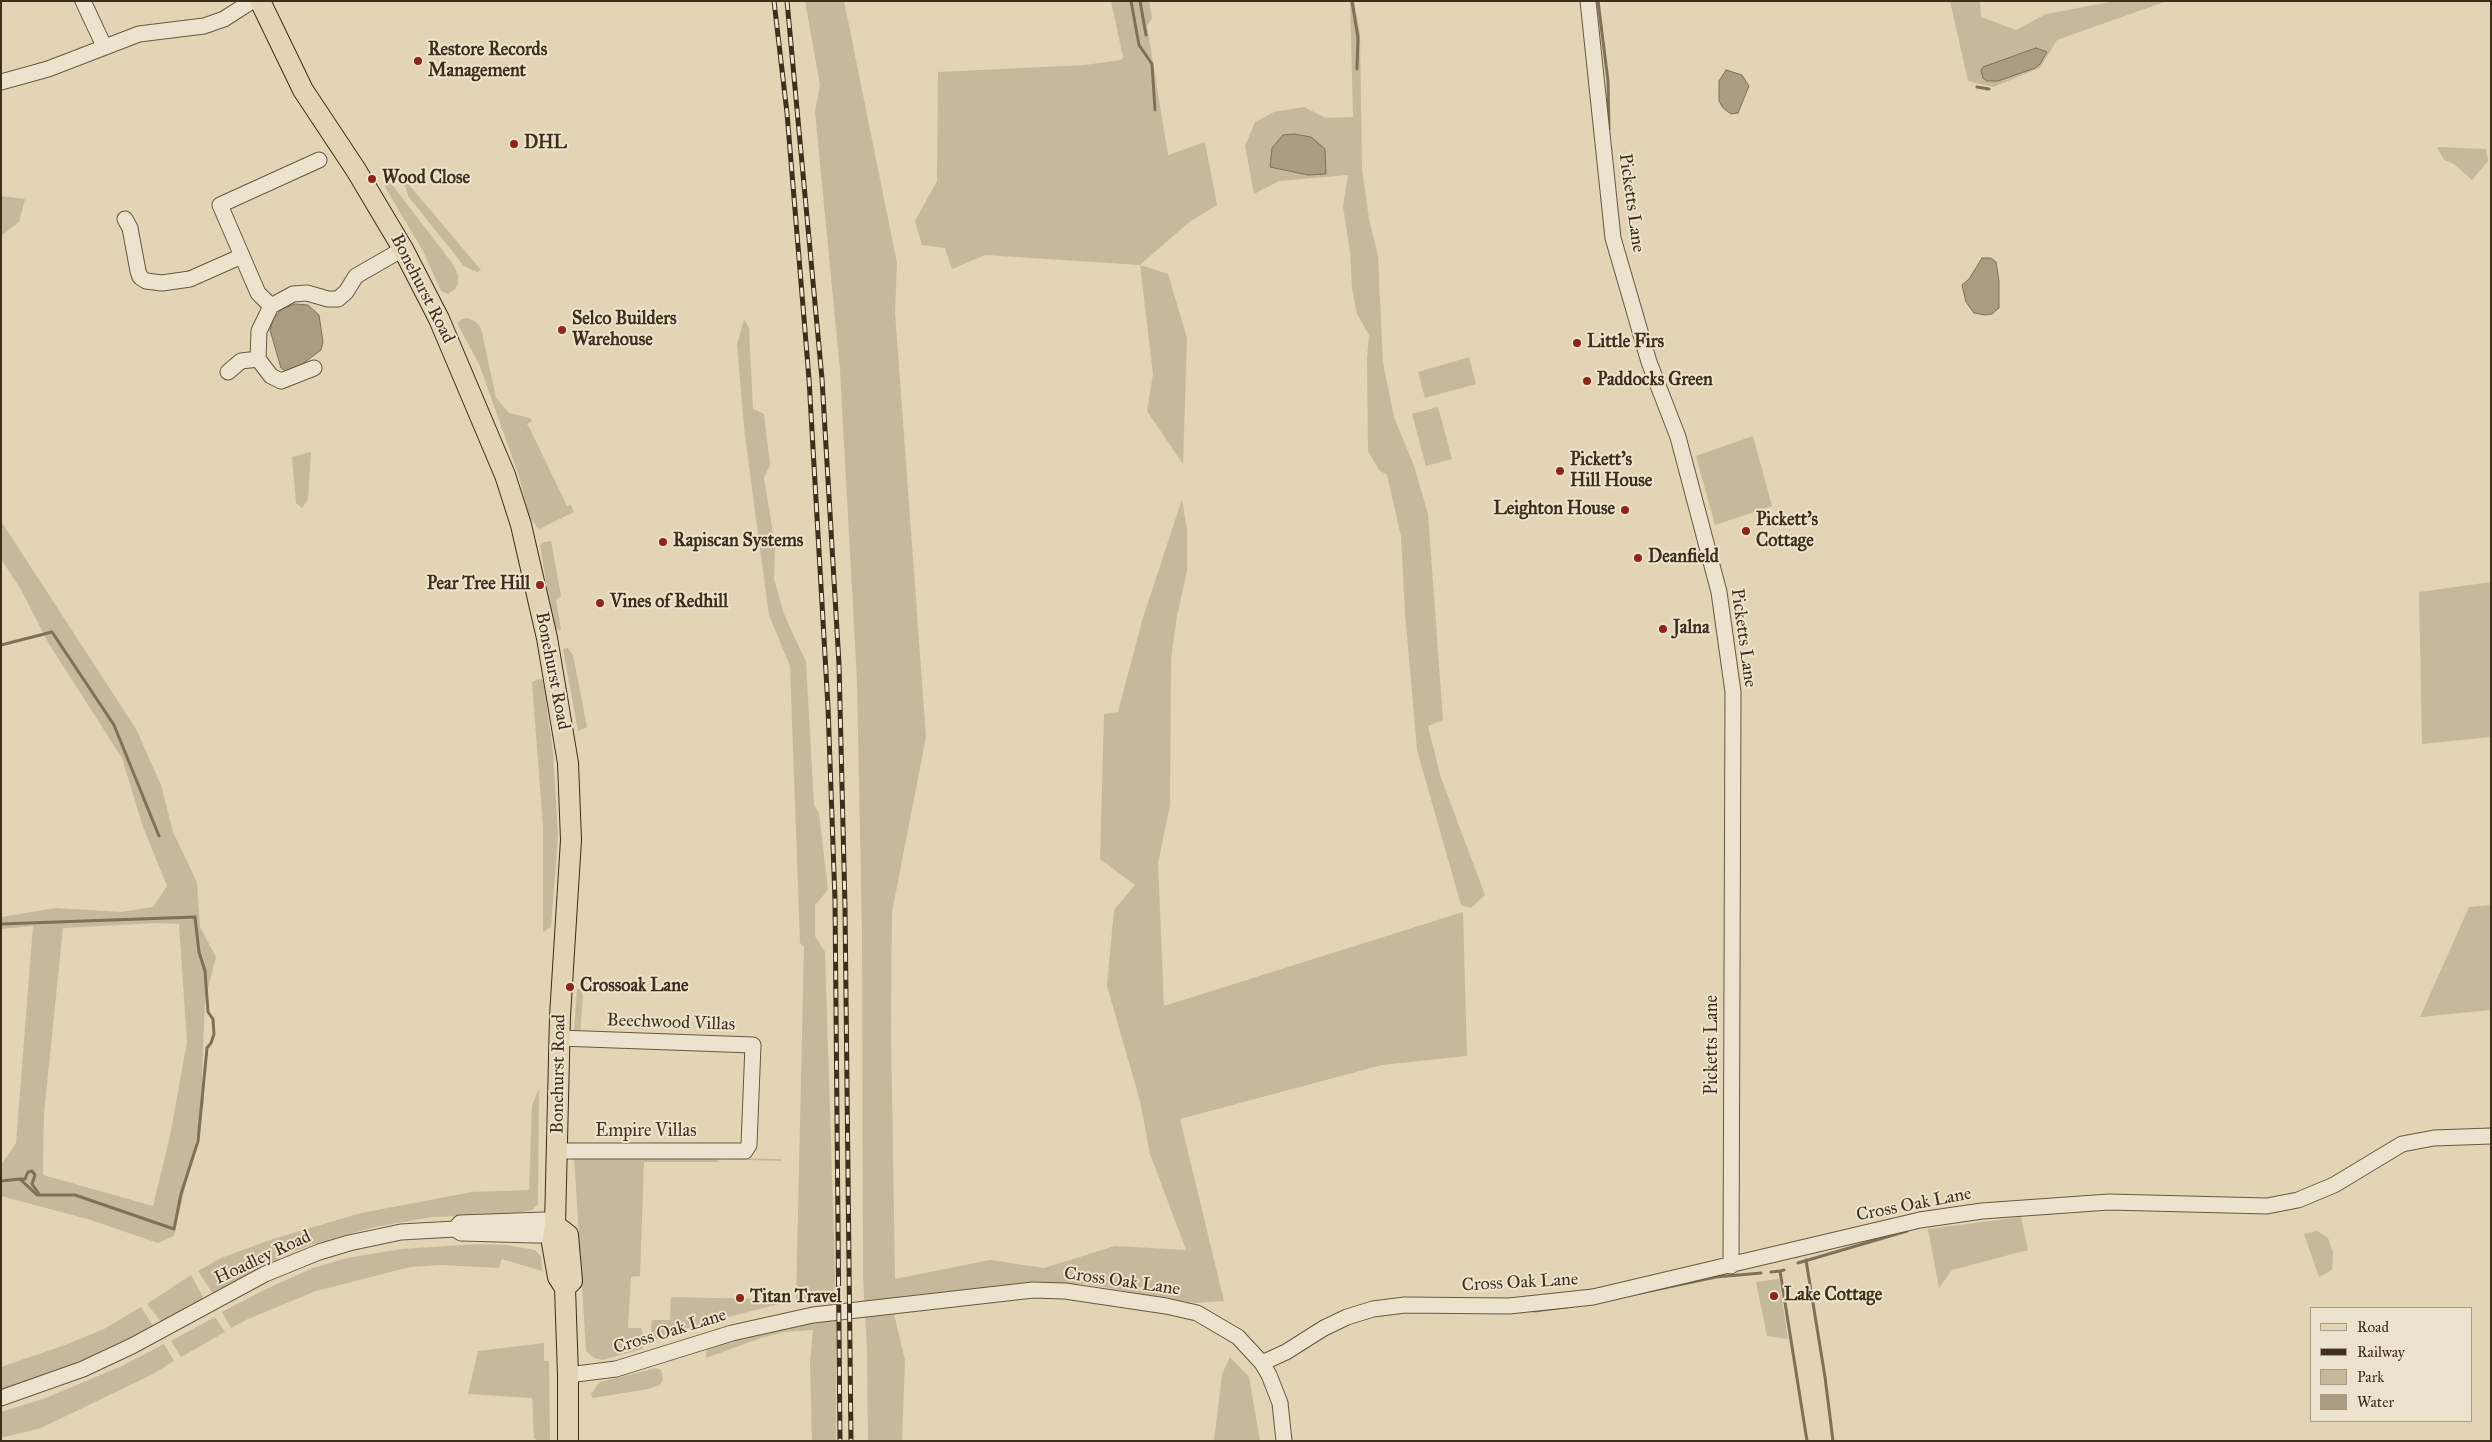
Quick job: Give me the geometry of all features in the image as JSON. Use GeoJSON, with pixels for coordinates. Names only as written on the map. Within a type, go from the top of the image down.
{"type":"FeatureCollection","features":[{"type":"Feature","properties":{"kind":"main road","name":"Bonehurst Road"},"geometry":{"type":"LineString","coordinates":[[260,1],[303,90],[356,170],[403,249],[440,319],[506,475],[526,544],[553,666],[568,763],[571,840],[559,1038],[555,1225],[552,1243],[558,1277],[565,1288],[568,1441]]}},
{"type":"Feature","properties":{"kind":"street"},"geometry":{"type":"LineString","coordinates":[[82,1],[104,46]]}},
{"type":"Feature","properties":{"kind":"street"},"geometry":{"type":"LineString","coordinates":[[1,82],[48,70],[104,46],[139,34],[204,26],[224,19],[252,1]]}},
{"type":"Feature","properties":{"kind":"street","name":"Picketts Lane"},"geometry":{"type":"LineString","coordinates":[[1588,1],[1613,238],[1649,362],[1678,437],[1720,592],[1733,692],[1731,1266]]}},
{"type":"Feature","properties":{"kind":"street"},"geometry":{"type":"LineString","coordinates":[[271,306],[258,293],[220,205],[319,160]]}},
{"type":"Feature","properties":{"kind":"street"},"geometry":{"type":"LineString","coordinates":[[125,219],[130,228],[140,277],[146,281],[162,283],[190,279],[242,256]]}},
{"type":"Feature","properties":{"kind":"street"},"geometry":{"type":"LineString","coordinates":[[314,368],[281,381],[271,376],[258,359],[259,331],[271,306],[282,299],[306,293],[328,299],[338,299],[346,292],[356,276],[403,249]]}},
{"type":"Feature","properties":{"kind":"street"},"geometry":{"type":"LineString","coordinates":[[228,372],[241,361],[258,359]]}},
{"type":"Feature","properties":{"kind":"street","name":"Beechwood Villas"},"geometry":{"type":"LineString","coordinates":[[559,1038],[753,1045],[749,1144],[745,1151],[735,1151]]}},
{"type":"Feature","properties":{"kind":"street","name":"Cross Oak Lane"},"geometry":{"type":"LineString","coordinates":[[568,1375],[616,1369],[732,1333],[813,1314],[1034,1290],[1097,1295],[1166,1306],[1205,1316],[1238,1337],[1262,1363],[1286,1352],[1324,1328],[1347,1317],[1373,1309],[1405,1305],[1510,1306],[1593,1298],[1920,1220],[1982,1211],[2108,1202],[2267,1206],[2298,1200],[2334,1185],[2402,1144],[2434,1138],[2491,1136]]}},
{"type":"Feature","properties":{"kind":"street","name":"Empire Villas"},"geometry":{"type":"LineString","coordinates":[[557,1151],[735,1151]]}},
{"type":"Feature","properties":{"kind":"street","name":"Hoadley Road"},"geometry":{"type":"LineString","coordinates":[[1,1398],[83,1369],[132,1346],[265,1274],[319,1252],[374,1237],[401,1232],[455,1229],[460,1223],[545,1220],[555,1225]]}},
{"type":"Feature","properties":{"kind":"street"},"geometry":{"type":"LineString","coordinates":[[1262,1363],[1280,1402],[1284,1441]]}},
{"type":"Feature","properties":{"kind":"green space"},"geometry":{"type":"Polygon","coordinates":[[[805,1],[844,1],[897,263],[895,312],[926,737],[892,912],[891,1029],[895,1279],[990,1260],[1044,1268],[1115,1246],[1186,1250],[1150,1154],[1140,1101],[1107,986],[1114,910],[1135,885],[1100,859],[1104,714],[1118,712],[1142,621],[1182,499],[1187,531],[1187,571],[1177,616],[1171,659],[1170,805],[1158,863],[1164,1006],[1463,912],[1467,1056],[1382,1065],[1180,1119],[1224,1301],[1194,1303],[1086,1284],[1027,1283],[895,1300],[894,1314],[905,1360],[902,1441],[868,1441],[867,1350],[863,1276],[862,933],[857,681],[840,370],[815,112],[820,85],[805,1]]]}},
{"type":"Feature","properties":{"kind":"green space"},"geometry":{"type":"Polygon","coordinates":[[[1111,1],[1149,1],[1152,18],[1147,26],[1168,155],[1205,142],[1217,205],[1188,223],[1140,265],[985,255],[952,269],[945,248],[922,245],[915,221],[937,181],[938,72],[1085,65],[1121,60],[1123,57],[1111,1]]]}},
{"type":"Feature","properties":{"kind":"green space"},"geometry":{"type":"Polygon","coordinates":[[[1350,1],[1354,1],[1360,33],[1362,169],[1369,219],[1378,256],[1383,363],[1394,417],[1414,466],[1428,514],[1443,720],[1428,726],[1441,778],[1485,895],[1471,908],[1461,905],[1417,750],[1405,613],[1401,536],[1387,475],[1379,470],[1368,451],[1367,358],[1369,335],[1357,314],[1352,288],[1350,252],[1343,206],[1348,175],[1279,181],[1254,194],[1245,146],[1255,122],[1274,112],[1304,107],[1326,118],[1353,117],[1350,1]],[[1325,149],[1270,167],[1308,175],[1325,149]]]}},
{"type":"Feature","properties":{"kind":"green space"},"geometry":{"type":"Polygon","coordinates":[[[1950,1],[1980,1],[1981,17],[2016,30],[2046,14],[2115,1],[2167,1],[2057,40],[2040,68],[1993,87],[1968,81],[1950,1]]]}},
{"type":"Feature","properties":{"kind":"green space"},"geometry":{"type":"Polygon","coordinates":[[[2437,147],[2486,149],[2488,161],[2472,180],[2454,164],[2444,160],[2437,147]]]}},
{"type":"Feature","properties":{"kind":"green space"},"geometry":{"type":"Polygon","coordinates":[[[394,167],[481,270],[477,272],[464,266],[408,196],[406,188],[394,172],[394,167]]]}},
{"type":"Feature","properties":{"kind":"green space"},"geometry":{"type":"Polygon","coordinates":[[[386,181],[390,182],[453,264],[458,275],[458,283],[455,289],[448,294],[441,291],[423,251],[385,187],[386,181]]]}},
{"type":"Feature","properties":{"kind":"green space"},"geometry":{"type":"Polygon","coordinates":[[[1,196],[25,199],[19,222],[1,236],[1,196]]]}},
{"type":"Feature","properties":{"kind":"green space"},"geometry":{"type":"Polygon","coordinates":[[[1140,265],[1168,274],[1187,338],[1183,464],[1147,411],[1153,374],[1140,265]]]}},
{"type":"Feature","properties":{"kind":"green space"},"geometry":{"type":"Polygon","coordinates":[[[468,318],[476,322],[481,328],[496,398],[509,413],[530,418],[532,421],[527,424],[567,506],[571,505],[574,512],[539,529],[529,517],[519,476],[479,364],[457,323],[462,319],[468,318]]]}},
{"type":"Feature","properties":{"kind":"green space"},"geometry":{"type":"Polygon","coordinates":[[[744,319],[749,328],[753,409],[764,414],[770,465],[764,478],[775,545],[774,579],[784,614],[806,662],[814,805],[819,813],[828,890],[815,905],[815,936],[825,952],[836,1304],[829,1304],[823,1297],[796,1301],[804,946],[800,943],[790,666],[769,615],[755,512],[744,427],[737,345],[744,319]]]}},
{"type":"Feature","properties":{"kind":"green space"},"geometry":{"type":"Polygon","coordinates":[[[1469,357],[1476,384],[1425,398],[1418,372],[1469,357]]]}},
{"type":"Feature","properties":{"kind":"green space"},"geometry":{"type":"Polygon","coordinates":[[[1438,407],[1452,459],[1426,466],[1412,414],[1438,407]]]}},
{"type":"Feature","properties":{"kind":"green space"},"geometry":{"type":"Polygon","coordinates":[[[1753,436],[1772,506],[1715,525],[1696,456],[1753,436]]]}},
{"type":"Feature","properties":{"kind":"green space"},"geometry":{"type":"Polygon","coordinates":[[[311,452],[308,499],[302,508],[296,503],[292,457],[311,452]]]}},
{"type":"Feature","properties":{"kind":"green space"},"geometry":{"type":"Polygon","coordinates":[[[1,521],[136,729],[161,785],[173,832],[197,882],[200,927],[216,957],[205,1000],[202,1076],[204,1103],[174,1236],[158,1243],[91,1220],[1,1196],[1,1165],[16,1143],[33,926],[1,929],[1,917],[56,908],[121,912],[153,907],[167,886],[143,827],[122,758],[49,644],[20,588],[1,559],[1,521]],[[157,923],[63,928],[44,1113],[43,1175],[153,1206],[170,1136],[187,1042],[179,924],[157,923]]]}},
{"type":"Feature","properties":{"kind":"green space"},"geometry":{"type":"Polygon","coordinates":[[[551,541],[561,596],[556,600],[561,630],[554,629],[540,545],[551,541]]]}},
{"type":"Feature","properties":{"kind":"green space"},"geometry":{"type":"Polygon","coordinates":[[[2491,582],[2491,737],[2422,744],[2419,592],[2491,582]]]}},
{"type":"Feature","properties":{"kind":"green space"},"geometry":{"type":"Polygon","coordinates":[[[568,648],[573,655],[587,727],[578,731],[563,649],[568,648]]]}},
{"type":"Feature","properties":{"kind":"green space"},"geometry":{"type":"Polygon","coordinates":[[[539,679],[543,680],[553,751],[558,836],[551,927],[543,932],[543,826],[532,682],[539,679]]]}},
{"type":"Feature","properties":{"kind":"green space"},"geometry":{"type":"Polygon","coordinates":[[[2491,905],[2491,1010],[2420,1017],[2469,907],[2491,905]]]}},
{"type":"Feature","properties":{"kind":"green space"},"geometry":{"type":"Polygon","coordinates":[[[577,989],[581,989],[583,996],[580,1035],[574,1033],[577,989]]]}},
{"type":"Feature","properties":{"kind":"green space"},"geometry":{"type":"Polygon","coordinates":[[[539,1088],[538,1204],[532,1210],[515,1214],[432,1217],[375,1227],[313,1244],[278,1258],[281,1266],[213,1294],[198,1271],[221,1258],[273,1239],[361,1213],[472,1192],[529,1190],[532,1106],[539,1088]]]}},
{"type":"Feature","properties":{"kind":"green space"},"geometry":{"type":"Polygon","coordinates":[[[574,1155],[781,1159],[781,1161],[719,1159],[717,1162],[644,1162],[640,1276],[631,1277],[628,1328],[641,1328],[646,1343],[642,1349],[602,1360],[594,1358],[586,1351],[574,1155]]]}},
{"type":"Feature","properties":{"kind":"green space"},"geometry":{"type":"Polygon","coordinates":[[[2021,1217],[2028,1250],[1952,1270],[1939,1288],[1928,1229],[2021,1217]]]}},
{"type":"Feature","properties":{"kind":"green space"},"geometry":{"type":"Polygon","coordinates":[[[2317,1231],[2328,1238],[2333,1252],[2332,1270],[2319,1277],[2304,1234],[2317,1231]]]}},
{"type":"Feature","properties":{"kind":"green space"},"geometry":{"type":"Polygon","coordinates":[[[479,1244],[506,1245],[535,1250],[541,1256],[542,1271],[502,1259],[499,1268],[441,1265],[410,1267],[316,1291],[231,1328],[222,1312],[266,1289],[313,1268],[347,1258],[401,1249],[479,1244]]]}},
{"type":"Feature","properties":{"kind":"green space"},"geometry":{"type":"Polygon","coordinates":[[[191,1275],[204,1299],[162,1323],[147,1304],[191,1275]]]}},
{"type":"Feature","properties":{"kind":"green space"},"geometry":{"type":"Polygon","coordinates":[[[1779,1279],[1788,1339],[1767,1336],[1756,1282],[1779,1279]]]}},
{"type":"Feature","properties":{"kind":"green space"},"geometry":{"type":"Polygon","coordinates":[[[763,1295],[783,1295],[783,1303],[700,1324],[655,1340],[651,1332],[652,1320],[670,1320],[671,1297],[762,1299],[763,1295]]]}},
{"type":"Feature","properties":{"kind":"green space"},"geometry":{"type":"Polygon","coordinates":[[[141,1307],[154,1327],[55,1374],[1,1391],[1,1367],[65,1345],[104,1329],[141,1307]]]}},
{"type":"Feature","properties":{"kind":"green space"},"geometry":{"type":"Polygon","coordinates":[[[836,1316],[836,1441],[812,1441],[810,1363],[813,1330],[784,1332],[761,1338],[706,1358],[707,1347],[723,1340],[836,1316]]]}},
{"type":"Feature","properties":{"kind":"green space"},"geometry":{"type":"Polygon","coordinates":[[[215,1317],[225,1332],[181,1357],[171,1341],[215,1317]]]}},
{"type":"Feature","properties":{"kind":"green space"},"geometry":{"type":"Polygon","coordinates":[[[544,1343],[544,1361],[549,1361],[550,1441],[538,1441],[534,1438],[532,1398],[468,1394],[478,1351],[544,1343]]]}},
{"type":"Feature","properties":{"kind":"green space"},"geometry":{"type":"Polygon","coordinates":[[[164,1344],[174,1361],[153,1374],[41,1428],[1,1438],[1,1412],[43,1399],[122,1366],[164,1344]]]}},
{"type":"Feature","properties":{"kind":"green space"},"geometry":{"type":"Polygon","coordinates":[[[1230,1357],[1249,1377],[1260,1441],[1214,1441],[1222,1374],[1230,1357]]]}},
{"type":"Feature","properties":{"kind":"green space"},"geometry":{"type":"Polygon","coordinates":[[[656,1368],[661,1370],[663,1379],[660,1385],[648,1389],[593,1398],[591,1394],[600,1382],[656,1368]]]}},
{"type":"Feature","properties":{"kind":"water"},"geometry":{"type":"Polygon","coordinates":[[[2036,48],[2047,52],[2040,64],[2035,68],[1998,81],[1987,81],[1983,78],[1981,71],[1983,67],[2036,48]]]}},
{"type":"Feature","properties":{"kind":"water"},"geometry":{"type":"Polygon","coordinates":[[[1726,70],[1742,75],[1749,86],[1738,113],[1731,114],[1723,108],[1719,101],[1719,81],[1726,70]]]}},
{"type":"Feature","properties":{"kind":"water"},"geometry":{"type":"Polygon","coordinates":[[[1294,134],[1311,137],[1325,149],[1326,174],[1308,175],[1270,167],[1272,148],[1283,135],[1294,134]]]}},
{"type":"Feature","properties":{"kind":"water"},"geometry":{"type":"Polygon","coordinates":[[[1982,258],[1991,258],[1996,262],[1999,281],[1999,308],[1992,314],[1985,315],[1974,313],[1966,302],[1962,285],[1969,279],[1982,258]]]}},
{"type":"Feature","properties":{"kind":"water"},"geometry":{"type":"Polygon","coordinates":[[[295,304],[308,305],[319,315],[323,342],[321,350],[297,368],[286,371],[281,368],[270,330],[274,318],[282,309],[295,304]]]}},
{"type":"Feature","properties":{"kind":"waterway"},"geometry":{"type":"LineString","coordinates":[[1131,1],[1139,45],[1152,64],[1155,110]]}},
{"type":"Feature","properties":{"kind":"waterway"},"geometry":{"type":"LineString","coordinates":[[1140,1],[1146,35]]}},
{"type":"Feature","properties":{"kind":"waterway"},"geometry":{"type":"LineString","coordinates":[[1352,1],[1358,38],[1357,69]]}},
{"type":"Feature","properties":{"kind":"waterway"},"geometry":{"type":"LineString","coordinates":[[1598,1],[1608,81],[1609,129]]}},
{"type":"Feature","properties":{"kind":"waterway"},"geometry":{"type":"LineString","coordinates":[[1977,87],[1989,89]]}},
{"type":"Feature","properties":{"kind":"waterway"},"geometry":{"type":"LineString","coordinates":[[1,645],[52,632],[114,725],[159,836]]}},
{"type":"Feature","properties":{"kind":"waterway"},"geometry":{"type":"LineString","coordinates":[[1,924],[195,917],[199,952],[205,971],[208,1012],[213,1019],[214,1034],[207,1048],[198,1141],[181,1194],[174,1229],[75,1195],[37,1195],[20,1179],[25,1179],[28,1172],[32,1171],[35,1175],[32,1184],[39,1194]]}},
{"type":"Feature","properties":{"kind":"waterway"},"geometry":{"type":"LineString","coordinates":[[1,1181],[20,1179]]}},
{"type":"Feature","properties":{"kind":"waterway"},"geometry":{"type":"LineString","coordinates":[[1798,1263],[1907,1231]]}},
{"type":"Feature","properties":{"kind":"waterway"},"geometry":{"type":"LineString","coordinates":[[1806,1260],[1825,1377],[1833,1441]]}},
{"type":"Feature","properties":{"kind":"waterway"},"geometry":{"type":"LineString","coordinates":[[1784,1270],[1780,1271],[1807,1441]]}},
{"type":"Feature","properties":{"kind":"waterway"},"geometry":{"type":"LineString","coordinates":[[1771,1272],[1780,1271]]}},
{"type":"Feature","properties":{"kind":"waterway"},"geometry":{"type":"LineString","coordinates":[[1640,1293],[1716,1277],[1761,1273]]}},
{"type":"Feature","properties":{"kind":"waterway"},"geometry":{"type":"LineString","coordinates":[[1534,1311],[1573,1306]]}},
{"type":"Feature","properties":{"kind":"railway"},"geometry":{"type":"LineString","coordinates":[[774,1],[787,113],[809,379],[828,707],[835,900],[840,1441]]}},
{"type":"Feature","properties":{"kind":"railway"},"geometry":{"type":"LineString","coordinates":[[787,1],[822,379],[839,664],[845,907],[851,1441]]}},
{"type":"Feature","properties":{"kind":"place","name":"Restore Records Management"},"geometry":{"type":"Point","coordinates":[418,61]}},
{"type":"Feature","properties":{"kind":"place","name":"DHL"},"geometry":{"type":"Point","coordinates":[514,144]}},
{"type":"Feature","properties":{"kind":"place","name":"Wood Close"},"geometry":{"type":"Point","coordinates":[372,179]}},
{"type":"Feature","properties":{"kind":"place","name":"Selco Builders Warehouse"},"geometry":{"type":"Point","coordinates":[562,330]}},
{"type":"Feature","properties":{"kind":"place","name":"Little Firs"},"geometry":{"type":"Point","coordinates":[1577,343]}},
{"type":"Feature","properties":{"kind":"place","name":"Paddocks Green"},"geometry":{"type":"Point","coordinates":[1587,381]}},
{"type":"Feature","properties":{"kind":"place","name":"Pickett's Hill House"},"geometry":{"type":"Point","coordinates":[1560,471]}},
{"type":"Feature","properties":{"kind":"place","name":"Leighton House"},"geometry":{"type":"Point","coordinates":[1625,510]}},
{"type":"Feature","properties":{"kind":"place","name":"Pickett's Cottage"},"geometry":{"type":"Point","coordinates":[1746,531]}},
{"type":"Feature","properties":{"kind":"place","name":"Rapiscan Systems"},"geometry":{"type":"Point","coordinates":[663,542]}},
{"type":"Feature","properties":{"kind":"place","name":"Deanfield"},"geometry":{"type":"Point","coordinates":[1638,558]}},
{"type":"Feature","properties":{"kind":"place","name":"Pear Tree Hill"},"geometry":{"type":"Point","coordinates":[540,585]}},
{"type":"Feature","properties":{"kind":"place","name":"Vines of Redhill"},"geometry":{"type":"Point","coordinates":[600,603]}},
{"type":"Feature","properties":{"kind":"place","name":"Jalna"},"geometry":{"type":"Point","coordinates":[1663,629]}},
{"type":"Feature","properties":{"kind":"place","name":"Crossoak Lane"},"geometry":{"type":"Point","coordinates":[570,987]}},
{"type":"Feature","properties":{"kind":"place","name":"Lake Cottage"},"geometry":{"type":"Point","coordinates":[1774,1296]}},
{"type":"Feature","properties":{"kind":"place","name":"Titan Travel"},"geometry":{"type":"Point","coordinates":[740,1298]}}]}
